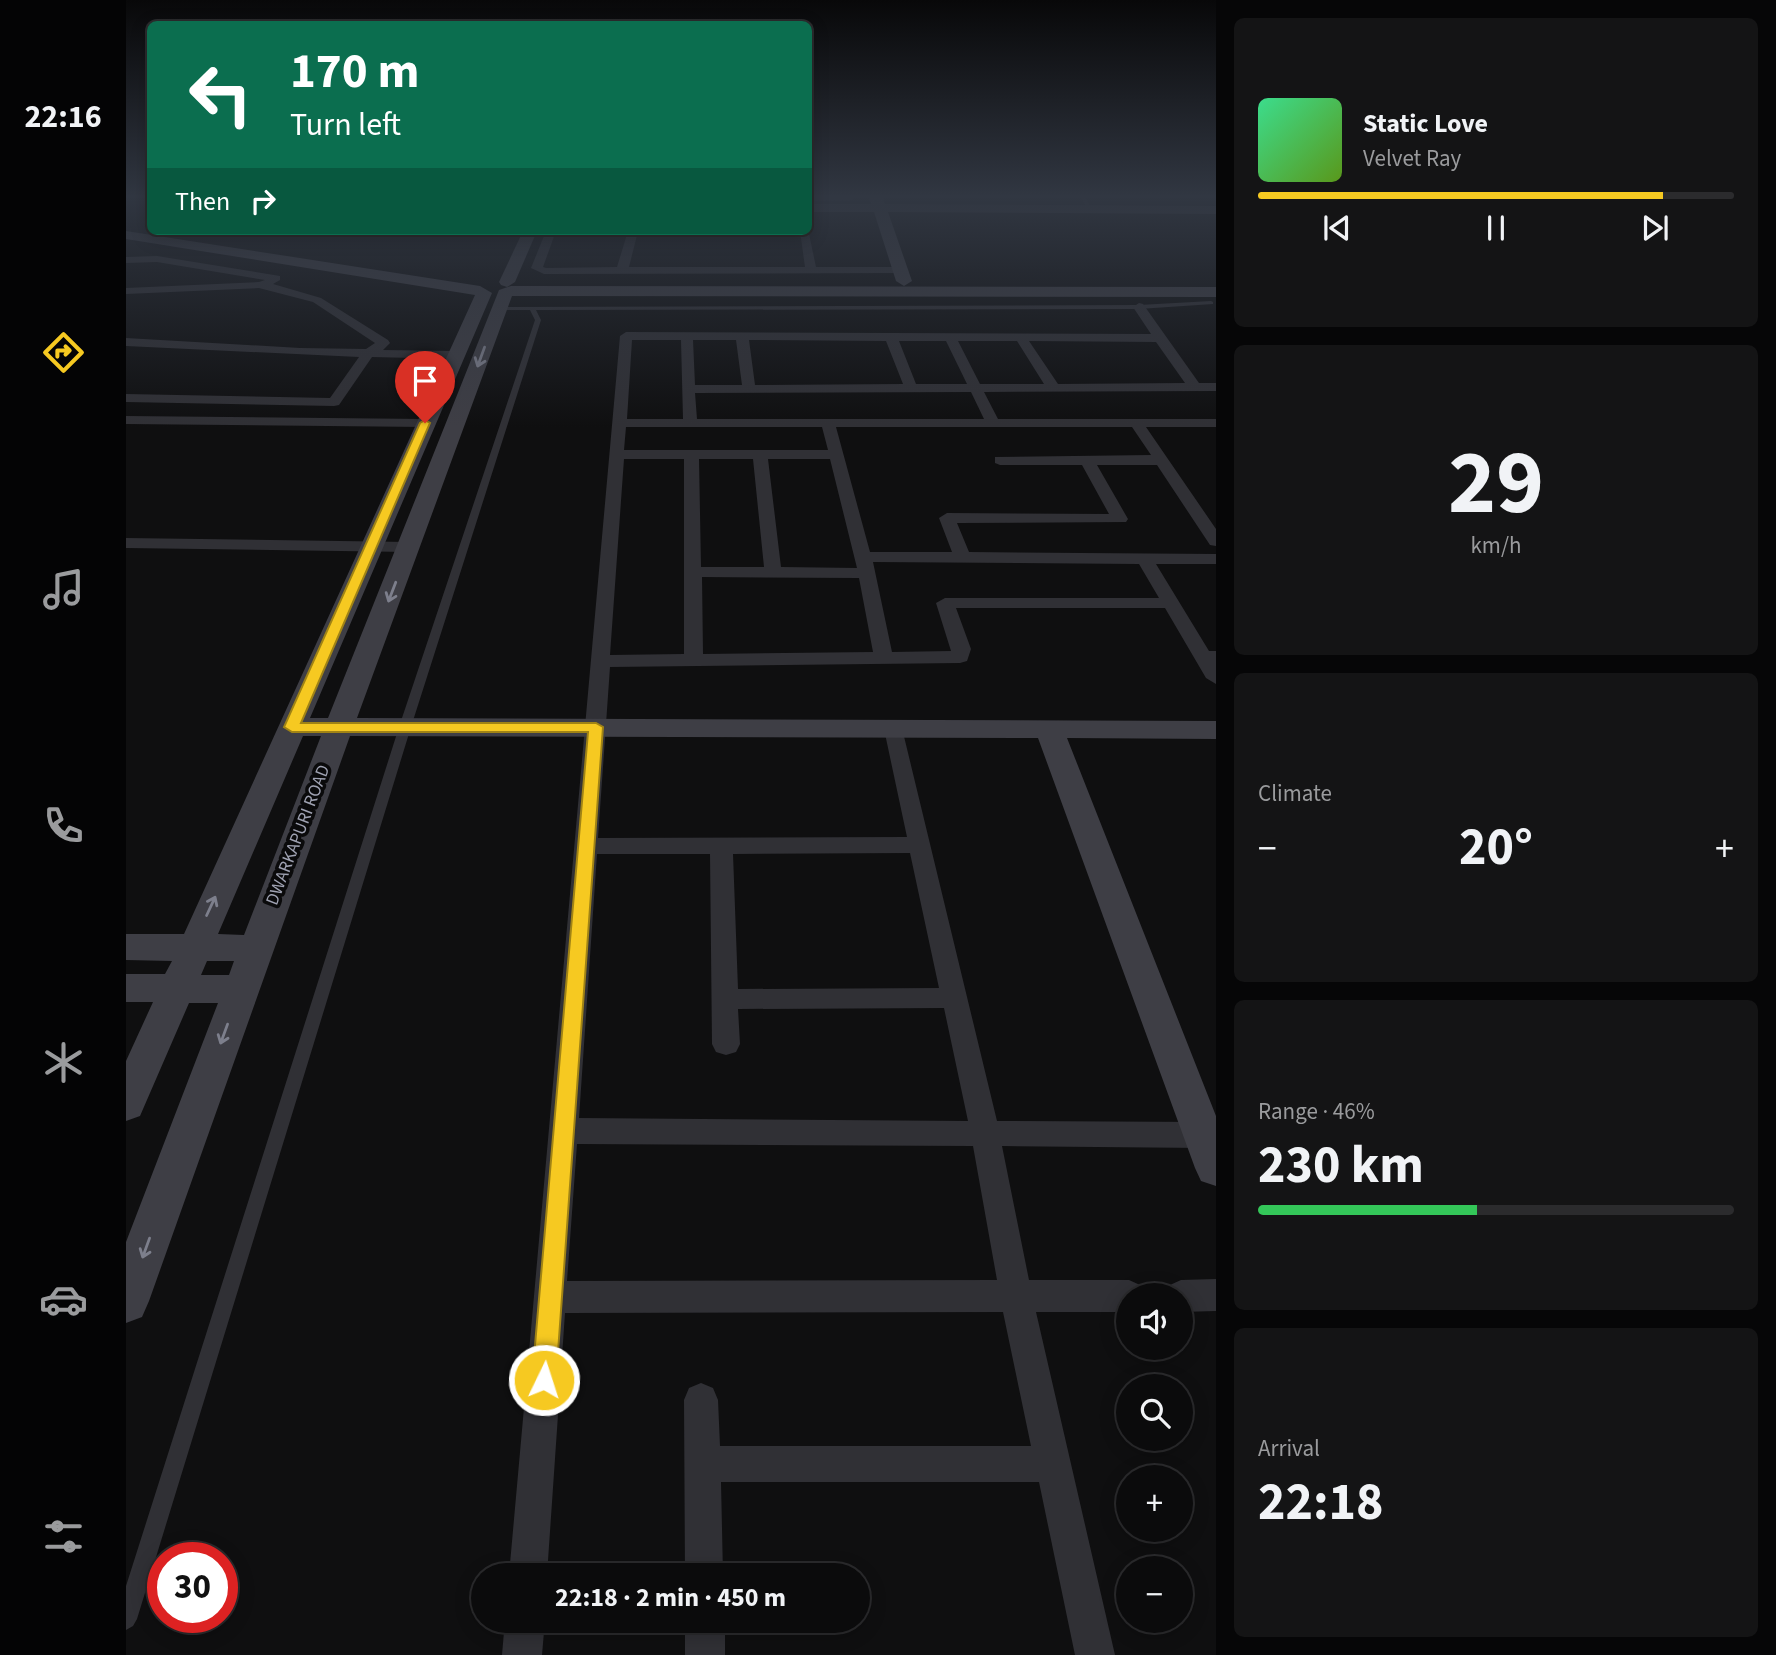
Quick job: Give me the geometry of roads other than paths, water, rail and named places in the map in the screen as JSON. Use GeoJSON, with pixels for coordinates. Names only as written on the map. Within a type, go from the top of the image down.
{"type":"FeatureCollection","features":[{"type":"Feature","properties":{"kind":"street"},"geometry":{"type":"LineString","coordinates":[[242,272],[276,278],[263,285]]}},
{"type":"Feature","properties":{"kind":"street"},"geometry":{"type":"LineString","coordinates":[[373,272],[497,291],[1207,295]]}},
{"type":"Feature","properties":{"kind":"street"},"geometry":{"type":"LineString","coordinates":[[416,272],[497,291],[902,276]]}},
{"type":"Feature","properties":{"kind":"street"},"geometry":{"type":"LineString","coordinates":[[126,1104],[456,355],[507,272]]}},
{"type":"Feature","properties":{"kind":"street"},"geometry":{"type":"LineString","coordinates":[[833,272],[1207,295]]}},
{"type":"Feature","properties":{"kind":"street"},"geometry":{"type":"LineString","coordinates":[[901,272],[902,276]]}},
{"type":"Feature","properties":{"kind":"street"},"geometry":{"type":"LineString","coordinates":[[1207,295],[1216,281]]}},
{"type":"Feature","properties":{"kind":"street"},"geometry":{"type":"LineString","coordinates":[[126,291],[263,285],[317,300],[384,343],[368,354],[334,402],[126,398]]}},
{"type":"Feature","properties":{"kind":"street","name":"DWARKAPURI ROAD"},"geometry":{"type":"LineString","coordinates":[[126,1301],[339,726],[409,547],[497,291]]}},
{"type":"Feature","properties":{"kind":"street"},"geometry":{"type":"LineString","coordinates":[[1139,307],[1160,338],[1206,387]]}},
{"type":"Feature","properties":{"kind":"street"},"geometry":{"type":"LineString","coordinates":[[529,1563],[626,336],[1160,338]]}},
{"type":"Feature","properties":{"kind":"street"},"geometry":{"type":"LineString","coordinates":[[687,336],[690,423]]}},
{"type":"Feature","properties":{"kind":"street"},"geometry":{"type":"LineString","coordinates":[[742,336],[749,389]]}},
{"type":"Feature","properties":{"kind":"street"},"geometry":{"type":"LineString","coordinates":[[891,337],[911,388]]}},
{"type":"Feature","properties":{"kind":"street"},"geometry":{"type":"LineString","coordinates":[[950,337],[993,423]]}},
{"type":"Feature","properties":{"kind":"street"},"geometry":{"type":"LineString","coordinates":[[1020,337],[1054,388]]}},
{"type":"Feature","properties":{"kind":"street"},"geometry":{"type":"LineString","coordinates":[[126,342],[368,354],[456,355]]}},
{"type":"Feature","properties":{"kind":"street"},"geometry":{"type":"LineString","coordinates":[[688,389],[1206,387]]}},
{"type":"Feature","properties":{"kind":"street"},"geometry":{"type":"LineString","coordinates":[[126,420],[425,423]]}},
{"type":"Feature","properties":{"kind":"street"},"geometry":{"type":"LineString","coordinates":[[620,423],[1216,423]]}},
{"type":"Feature","properties":{"kind":"street"},"geometry":{"type":"LineString","coordinates":[[828,423],[865,565],[884,658]]}},
{"type":"Feature","properties":{"kind":"street"},"geometry":{"type":"LineString","coordinates":[[1136,423],[1216,541]]}},
{"type":"Feature","properties":{"kind":"street"},"geometry":{"type":"LineString","coordinates":[[617,454],[836,454]]}},
{"type":"Feature","properties":{"kind":"street"},"geometry":{"type":"LineString","coordinates":[[691,454],[694,660]]}},
{"type":"Feature","properties":{"kind":"street"},"geometry":{"type":"LineString","coordinates":[[760,454],[773,572]]}},
{"type":"Feature","properties":{"kind":"street"},"geometry":{"type":"LineString","coordinates":[[1000,460],[1161,460]]}},
{"type":"Feature","properties":{"kind":"street"},"geometry":{"type":"LineString","coordinates":[[947,518],[1120,519],[1087,460]]}},
{"type":"Feature","properties":{"kind":"street"},"geometry":{"type":"LineString","coordinates":[[941,501],[962,557]]}},
{"type":"Feature","properties":{"kind":"street"},"geometry":{"type":"LineString","coordinates":[[126,543],[409,547]]}},
{"type":"Feature","properties":{"kind":"street"},"geometry":{"type":"LineString","coordinates":[[692,572],[773,572],[962,557],[1216,559]]}},
{"type":"Feature","properties":{"kind":"street"},"geometry":{"type":"LineString","coordinates":[[1145,559],[1169,603],[1210,657],[1216,678]]}},
{"type":"Feature","properties":{"kind":"street"},"geometry":{"type":"LineString","coordinates":[[601,661],[960,657],[961,649],[945,603],[1169,603]]}},
{"type":"Feature","properties":{"kind":"street"},"geometry":{"type":"LineString","coordinates":[[292,727],[1216,730]]}},
{"type":"Feature","properties":{"kind":"street"},"geometry":{"type":"LineString","coordinates":[[894,729],[985,1134],[1016,1296],[1095,1655]]}},
{"type":"Feature","properties":{"kind":"street"},"geometry":{"type":"LineString","coordinates":[[1049,729],[1216,1168]]}},
{"type":"Feature","properties":{"kind":"street"},"geometry":{"type":"LineString","coordinates":[[721,844],[726,1044]]}},
{"type":"Feature","properties":{"kind":"street"},"geometry":{"type":"LineString","coordinates":[[586,846],[919,845]]}},
{"type":"Feature","properties":{"kind":"street"},"geometry":{"type":"LineString","coordinates":[[126,947],[256,948]]}},
{"type":"Feature","properties":{"kind":"street"},"geometry":{"type":"LineString","coordinates":[[126,988],[241,989]]}},
{"type":"Feature","properties":{"kind":"street"},"geometry":{"type":"LineString","coordinates":[[725,999],[955,998]]}},
{"type":"Feature","properties":{"kind":"street"},"geometry":{"type":"LineString","coordinates":[[564,1131],[1203,1135]]}},
{"type":"Feature","properties":{"kind":"street"},"geometry":{"type":"LineString","coordinates":[[551,1297],[1116,1296]]}},
{"type":"Feature","properties":{"kind":"street"},"geometry":{"type":"LineString","coordinates":[[1193,1296],[1216,1296]]}},
{"type":"Feature","properties":{"kind":"street"},"geometry":{"type":"LineString","coordinates":[[701,1400],[704,1563]]}},
{"type":"Feature","properties":{"kind":"street"},"geometry":{"type":"LineString","coordinates":[[702,1464],[1053,1464]]}},
{"type":"Feature","properties":{"kind":"street"},"geometry":{"type":"LineString","coordinates":[[522,1655],[524,1633]]}},
{"type":"Feature","properties":{"kind":"street"},"geometry":{"type":"LineString","coordinates":[[705,1633],[705,1655]]}},
{"type":"Feature","properties":{"kind":"lane"},"geometry":{"type":"LineString","coordinates":[[497,291],[532,308],[1139,307],[1207,295]]}},
{"type":"Feature","properties":{"kind":"lane"},"geometry":{"type":"LineString","coordinates":[[126,1619],[405,727],[538,320],[532,308]]}}]}
